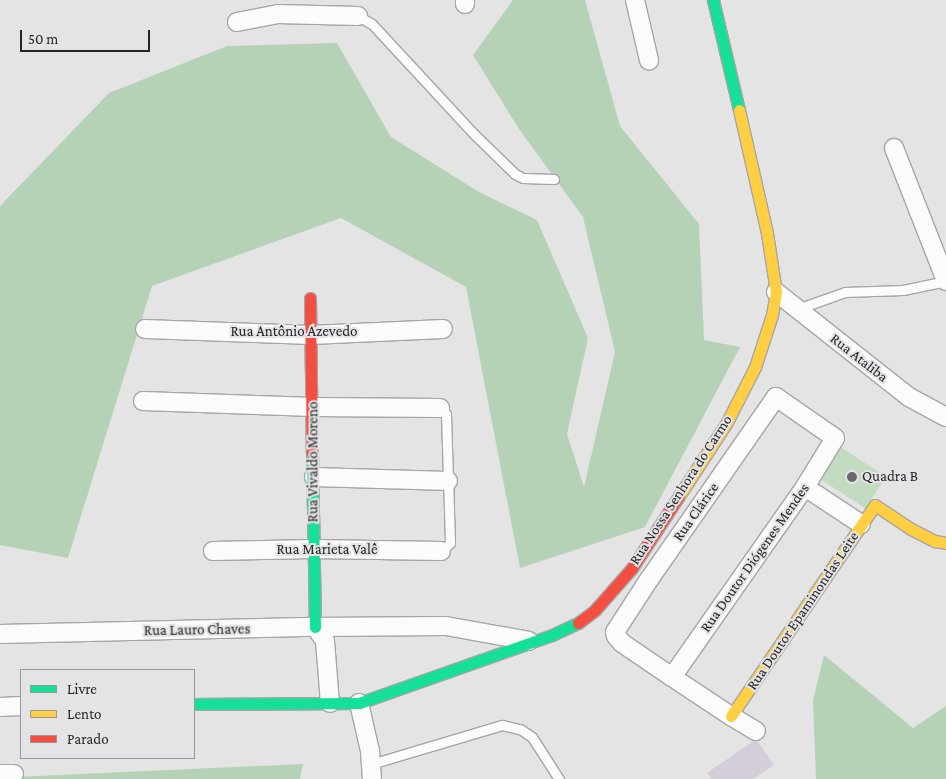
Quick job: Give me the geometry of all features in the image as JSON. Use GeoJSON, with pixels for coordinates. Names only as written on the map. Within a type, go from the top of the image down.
{"type":"FeatureCollection","features":[{"type":"Feature","properties":{"kind":"street"},"geometry":{"type":"LineString","coordinates":[[636,0],[649,60]]}},
{"type":"Feature","properties":{"kind":"street","name":"Rua Nossa Senhora do Carmo"},"geometry":{"type":"LineString","coordinates":[[195,704],[359,703],[530,641],[552,635],[576,624],[595,610],[632,568],[727,422],[755,367],[772,315],[776,292],[767,233],[713,0]]}},
{"type":"Feature","properties":{"kind":"street"},"geometry":{"type":"LineString","coordinates":[[237,22],[278,14],[358,16]]}},
{"type":"Feature","properties":{"kind":"street"},"geometry":{"type":"LineString","coordinates":[[894,148],[946,281]]}},
{"type":"Feature","properties":{"kind":"street","name":"Rua Ataliba"},"geometry":{"type":"LineString","coordinates":[[776,292],[909,397],[942,412]]}},
{"type":"Feature","properties":{"kind":"street","name":"Rua Vivaldo Moreno"},"geometry":{"type":"LineString","coordinates":[[310,298],[315,627]]}},
{"type":"Feature","properties":{"kind":"street","name":"Rua Antônio Azevedo"},"geometry":{"type":"LineString","coordinates":[[145,329],[311,335],[443,329]]}},
{"type":"Feature","properties":{"kind":"street","name":"Rua Doutor Diógenes Mendes"},"geometry":{"type":"LineString","coordinates":[[672,677],[805,487],[835,438],[776,397]]}},
{"type":"Feature","properties":{"kind":"street","name":"Rua Clárice"},"geometry":{"type":"LineString","coordinates":[[672,677],[622,643],[616,636],[618,627],[776,397]]}},
{"type":"Feature","properties":{"kind":"street"},"geometry":{"type":"LineString","coordinates":[[143,401],[313,408],[440,408]]}},
{"type":"Feature","properties":{"kind":"street"},"geometry":{"type":"LineString","coordinates":[[314,477],[448,481]]}},
{"type":"Feature","properties":{"kind":"street"},"geometry":{"type":"LineString","coordinates":[[805,487],[861,524]]}},
{"type":"Feature","properties":{"kind":"street","name":"Rua Doutor Epaminondas Leite"},"geometry":{"type":"LineString","coordinates":[[731,716],[875,505],[911,529],[940,542]]}},
{"type":"Feature","properties":{"kind":"street","name":"Rua Marieta Valê"},"geometry":{"type":"LineString","coordinates":[[213,551],[314,549],[441,551]]}},
{"type":"Feature","properties":{"kind":"street","name":"Rua Nossa Senhora do Carmo"},"geometry":{"type":"LineString","coordinates":[[315,627],[446,626],[530,641]]}},
{"type":"Feature","properties":{"kind":"street"},"geometry":{"type":"LineString","coordinates":[[315,627],[325,642],[330,703]]}},
{"type":"Feature","properties":{"kind":"street","name":"Rua Lauro Chaves"},"geometry":{"type":"LineString","coordinates":[[0,634],[315,627]]}},
{"type":"Feature","properties":{"kind":"street"},"geometry":{"type":"LineString","coordinates":[[672,677],[756,731]]}},
{"type":"Feature","properties":{"kind":"street"},"geometry":{"type":"LineString","coordinates":[[359,703],[371,771]]}},
{"type":"Feature","properties":{"kind":"street"},"geometry":{"type":"LineString","coordinates":[[0,707],[20,706]]}},
{"type":"Feature","properties":{"kind":"lane"},"geometry":{"type":"LineString","coordinates":[[358,16],[372,24],[474,134],[515,174],[523,178],[554,179]]}},
{"type":"Feature","properties":{"kind":"lane"},"geometry":{"type":"LineString","coordinates":[[796,309],[845,292],[903,290],[946,281]]}},
{"type":"Feature","properties":{"kind":"lane"},"geometry":{"type":"LineString","coordinates":[[440,408],[446,414],[450,543],[441,551]]}},
{"type":"Feature","properties":{"kind":"lane"},"geometry":{"type":"LineString","coordinates":[[371,771],[502,725],[520,729],[532,737],[559,779]]}},
{"type":"Feature","properties":{"kind":"green space"},"geometry":{"type":"Polygon","coordinates":[[[513,0],[585,0],[620,126],[699,224],[704,340],[740,347],[645,527],[520,568],[466,287],[341,218],[152,286],[68,558],[0,545],[0,206],[109,93],[227,46],[337,43],[391,137],[479,192],[537,220],[588,338],[567,434],[584,487],[615,352],[583,217],[519,129],[473,55],[513,0]]]}},
{"type":"Feature","properties":{"kind":"green space","name":"Quadra B"},"geometry":{"type":"Polygon","coordinates":[[[839,446],[886,476],[865,508],[818,478],[839,446]]]}},
{"type":"Feature","properties":{"kind":"green space"},"geometry":{"type":"Polygon","coordinates":[[[824,655],[913,728],[946,706],[946,779],[816,779],[813,700],[824,655]]]}},
{"type":"Feature","properties":{"kind":"green space"},"geometry":{"type":"Polygon","coordinates":[[[303,764],[300,779],[0,779],[15,777],[303,764]]]}},
{"type":"Feature","properties":{"kind":"building"},"geometry":{"type":"Polygon","coordinates":[[[756,739],[774,765],[753,779],[711,779],[707,773],[756,739]]]}},
{"type":"Feature","properties":{"kind":"traffic: fast"},"geometry":{"type":"LineString","coordinates":[[713,0],[739,110]]}},
{"type":"Feature","properties":{"kind":"traffic: fast"},"geometry":{"type":"LineString","coordinates":[[312,453],[315,627]]}},
{"type":"Feature","properties":{"kind":"traffic: fast"},"geometry":{"type":"LineString","coordinates":[[195,704],[359,703],[552,635],[578,623]]}},
{"type":"Feature","properties":{"kind":"traffic: slow"},"geometry":{"type":"LineString","coordinates":[[679,496],[727,422],[755,367],[772,315],[776,292],[767,233],[739,110]]}},
{"type":"Feature","properties":{"kind":"traffic: slow"},"geometry":{"type":"LineString","coordinates":[[731,716],[875,505],[911,529],[935,541],[946,543]]}},
{"type":"Feature","properties":{"kind":"traffic: jam"},"geometry":{"type":"LineString","coordinates":[[310,298],[312,453]]}},
{"type":"Feature","properties":{"kind":"traffic: jam"},"geometry":{"type":"LineString","coordinates":[[578,623],[595,610],[632,568],[679,496]]}},
{"type":"Feature","properties":{"kind":"place","name":"Quadra B"},"geometry":{"type":"Point","coordinates":[852,477]}}]}
